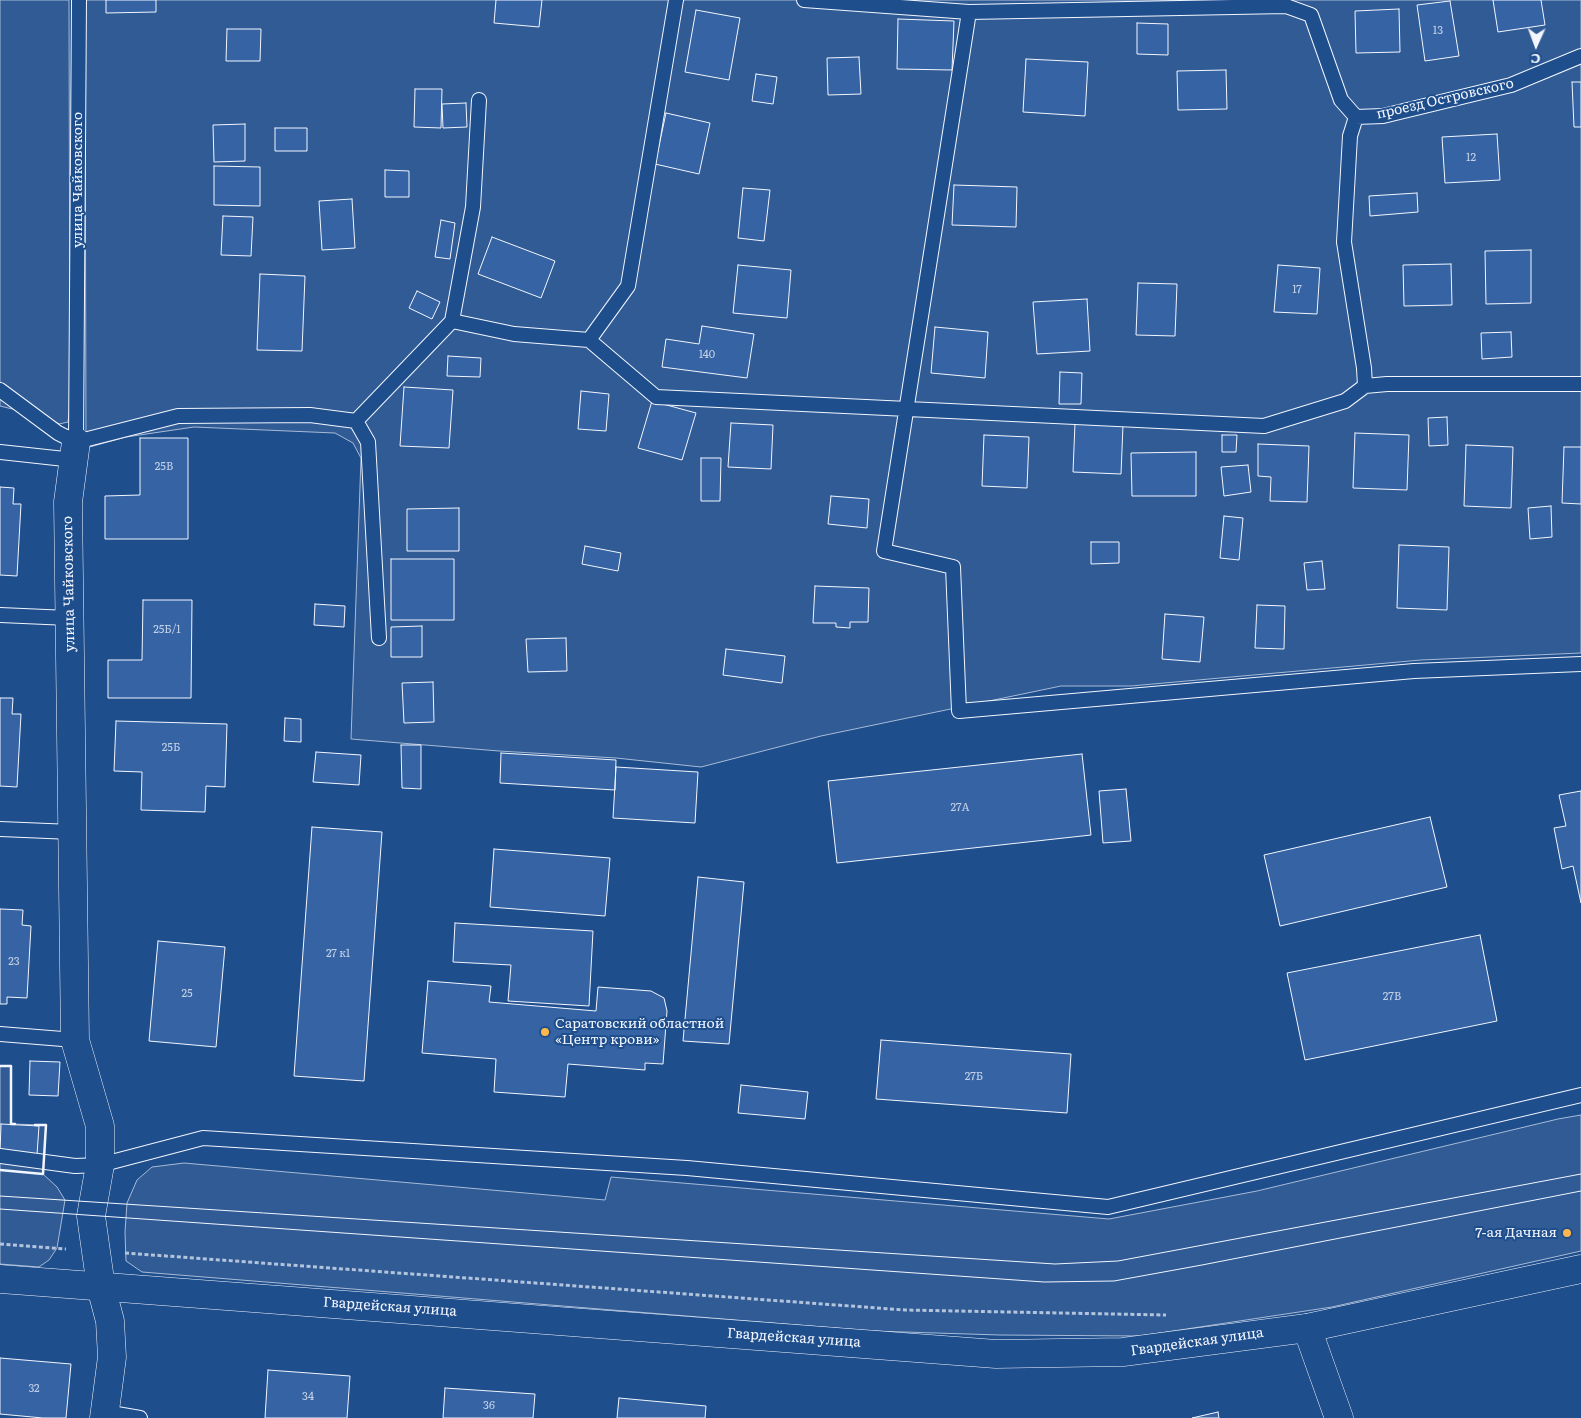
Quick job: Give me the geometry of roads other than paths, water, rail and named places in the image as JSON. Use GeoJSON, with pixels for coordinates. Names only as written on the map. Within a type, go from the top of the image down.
{"type":"FeatureCollection","features":[{"type":"Feature","properties":{"kind":"street","name":"улица Чайковского"},"geometry":{"type":"LineString","coordinates":[[75,451],[68,502],[75,1040],[100,1126],[100,1165],[91,1216],[101,1287]]}},
{"type":"Feature","properties":{"kind":"street","name":"Гвардейская улица"},"geometry":{"type":"LineString","coordinates":[[0,1279],[996,1354],[1123,1352],[1307,1328],[1581,1269]]}},
{"type":"Feature","properties":{"kind":"street"},"geometry":{"type":"LineString","coordinates":[[101,1287],[110,1321],[112,1357],[105,1415]]}},
{"type":"Feature","properties":{"kind":"street"},"geometry":{"type":"LineString","coordinates":[[1307,1328],[1339,1418]]}},
{"type":"Feature","properties":{"kind":"lane","name":"улица Чайковского"},"geometry":{"type":"LineString","coordinates":[[75,451],[79,0]]}},
{"type":"Feature","properties":{"kind":"lane"},"geometry":{"type":"LineString","coordinates":[[589,340],[628,286],[676,0]]}},
{"type":"Feature","properties":{"kind":"lane","name":"проезд Островского"},"geometry":{"type":"LineString","coordinates":[[804,0],[969,12],[1286,6],[1311,15],[1341,100],[1356,117],[1383,116],[1511,85],[1581,56]]}},
{"type":"Feature","properties":{"kind":"lane"},"geometry":{"type":"LineString","coordinates":[[969,12],[884,550],[953,567],[959,711],[1414,671],[1581,664]]}},
{"type":"Feature","properties":{"kind":"lane"},"geometry":{"type":"LineString","coordinates":[[356,421],[452,321],[473,207],[479,100]]}},
{"type":"Feature","properties":{"kind":"lane"},"geometry":{"type":"LineString","coordinates":[[1356,117],[1350,136],[1344,242],[1364,368],[1365,386]]}},
{"type":"Feature","properties":{"kind":"lane"},"geometry":{"type":"LineString","coordinates":[[452,321],[514,334],[589,340],[656,397],[1264,426],[1345,401],[1365,386],[1387,384],[1581,384]]}},
{"type":"Feature","properties":{"kind":"lane"},"geometry":{"type":"LineString","coordinates":[[0,390],[58,433],[75,451]]}},
{"type":"Feature","properties":{"kind":"lane"},"geometry":{"type":"LineString","coordinates":[[0,452],[75,451],[178,416],[310,415],[356,421]]}},
{"type":"Feature","properties":{"kind":"lane"},"geometry":{"type":"LineString","coordinates":[[356,421],[368,442],[379,638]]}},
{"type":"Feature","properties":{"kind":"lane"},"geometry":{"type":"LineString","coordinates":[[0,615],[69,618]]}},
{"type":"Feature","properties":{"kind":"lane"},"geometry":{"type":"LineString","coordinates":[[0,829],[72,832]]}},
{"type":"Feature","properties":{"kind":"lane"},"geometry":{"type":"LineString","coordinates":[[0,1034],[75,1040]]}},
{"type":"Feature","properties":{"kind":"lane"},"geometry":{"type":"LineString","coordinates":[[0,1156],[75,1166],[100,1165],[203,1138],[687,1168],[1108,1207],[1581,1095]]}},
{"type":"Feature","properties":{"kind":"lane"},"geometry":{"type":"LineString","coordinates":[[105,1415],[140,1418]]}},
{"type":"Feature","properties":{"kind":"tram line"},"geometry":{"type":"LineString","coordinates":[[0,1196],[1055,1264],[1118,1261],[1581,1174]]}},
{"type":"Feature","properties":{"kind":"tram line"},"geometry":{"type":"LineString","coordinates":[[0,1209],[1044,1282],[1114,1281],[1581,1191]]}},
{"type":"Feature","properties":{"kind":"place","name":"Саратовский областной «Центр крови»"},"geometry":{"type":"Point","coordinates":[545,1032]}},
{"type":"Feature","properties":{"kind":"place","name":"7-ая Дачная"},"geometry":{"type":"Point","coordinates":[1567,1233]}}]}
